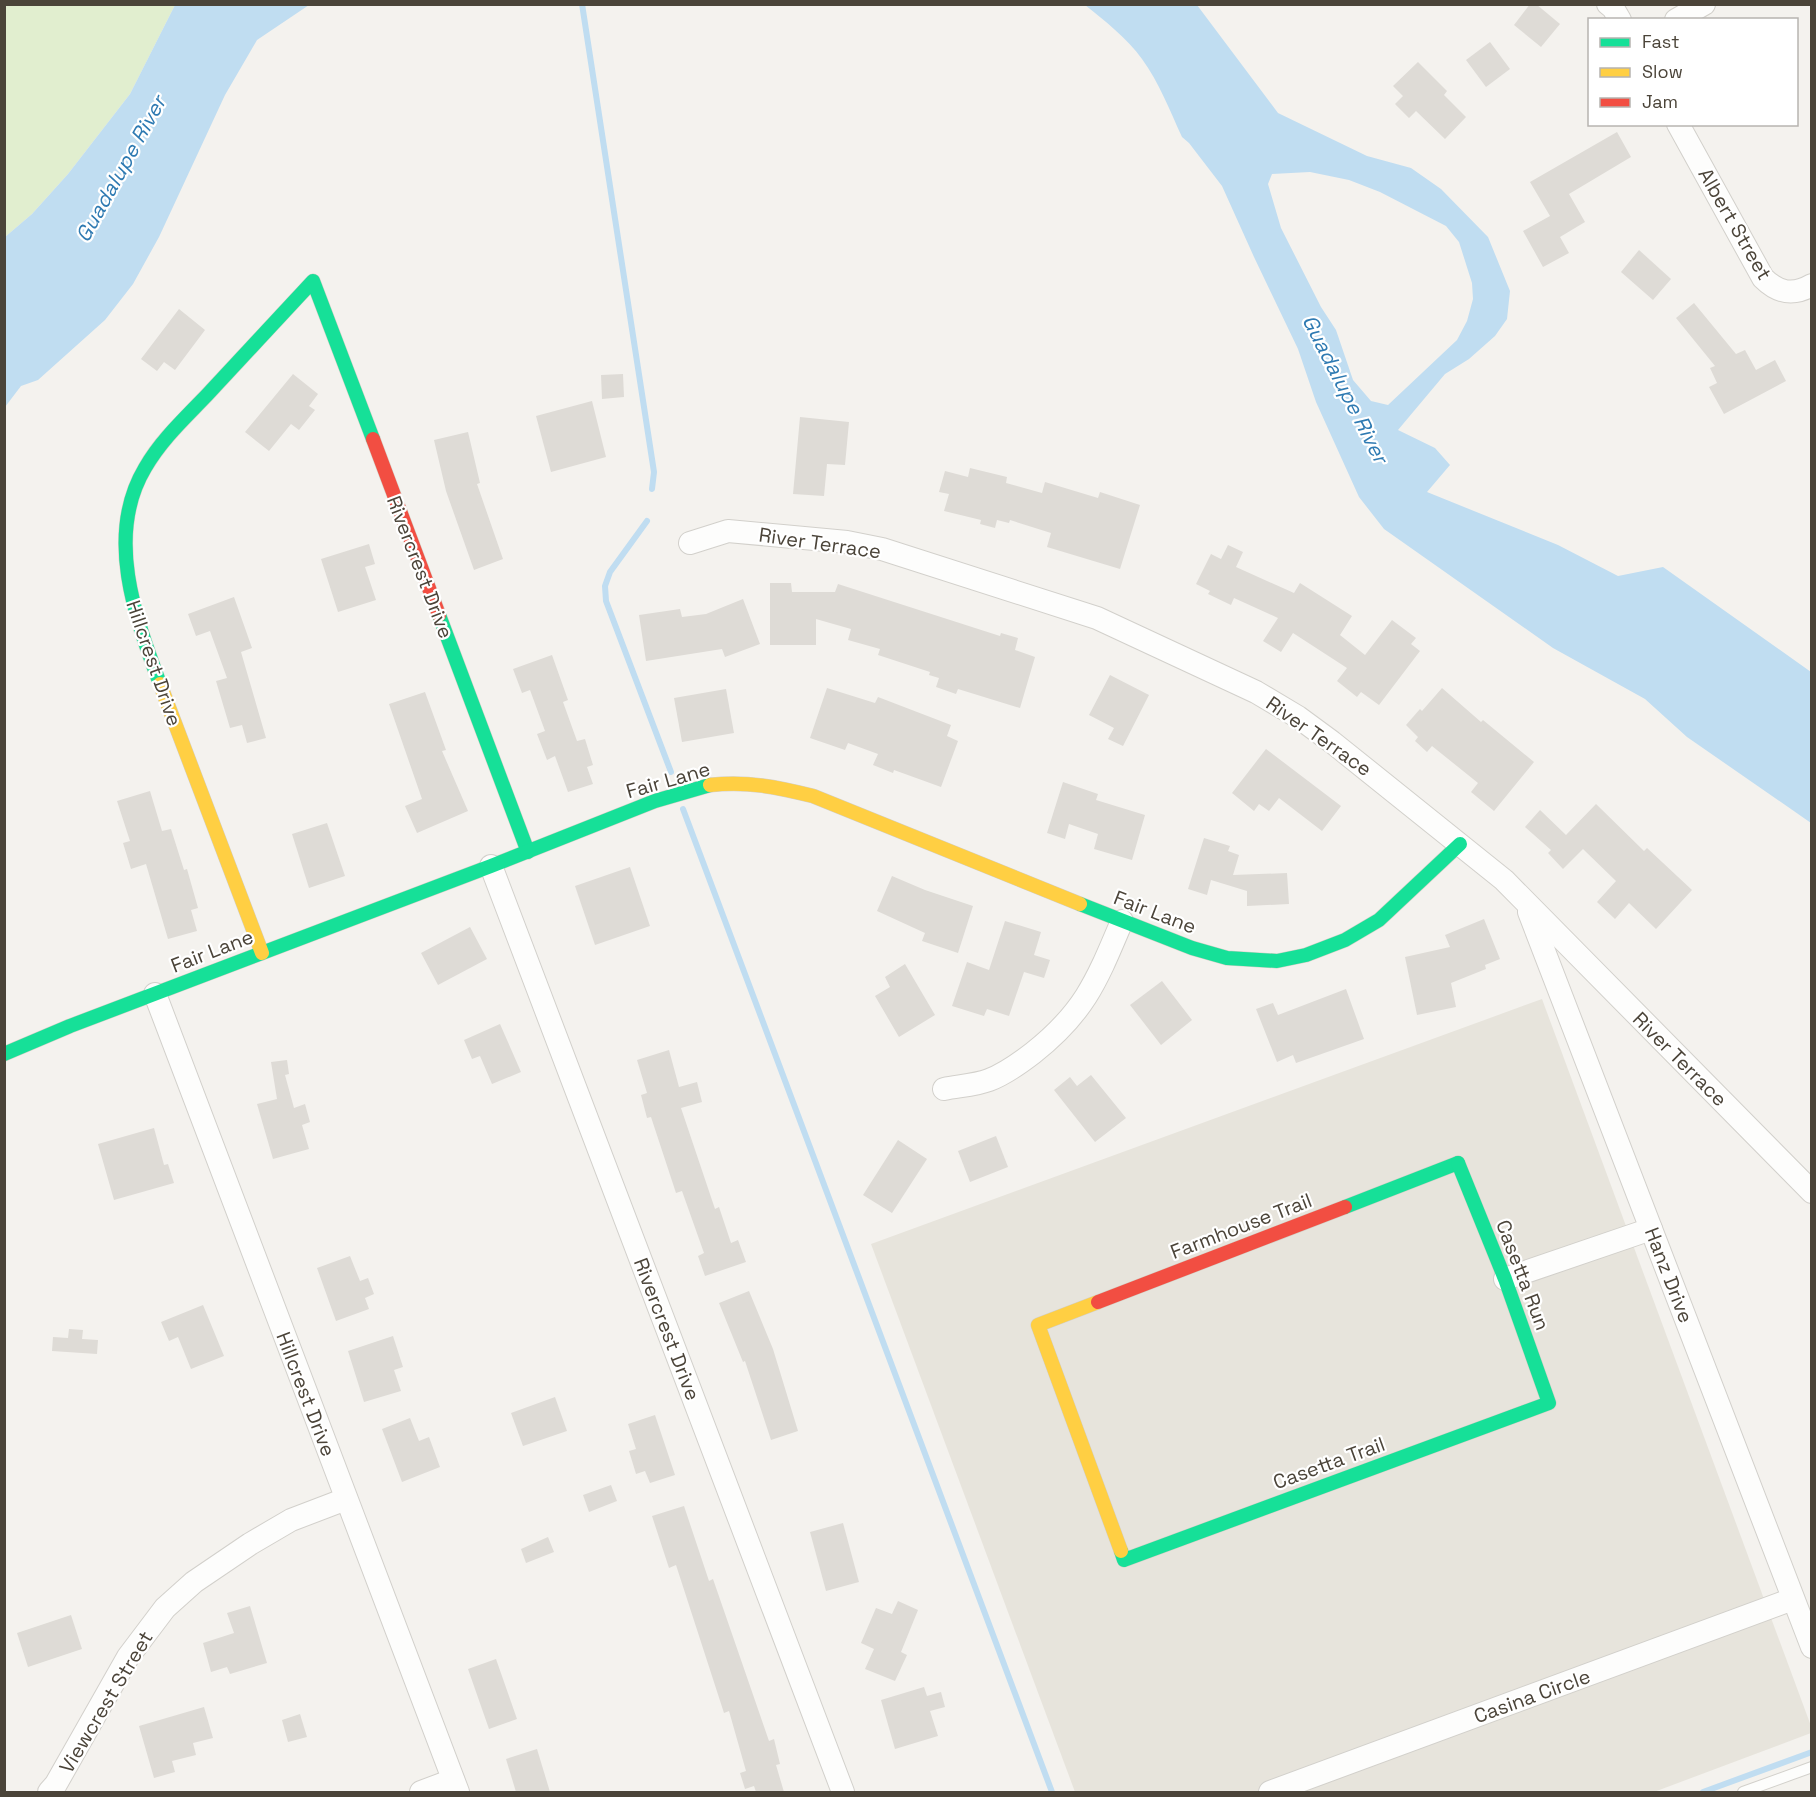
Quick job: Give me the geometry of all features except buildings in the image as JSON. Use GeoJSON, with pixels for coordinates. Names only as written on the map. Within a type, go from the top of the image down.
{"type":"FeatureCollection","features":[{"type":"Feature","properties":{"kind":"street"},"geometry":{"type":"LineString","coordinates":[[1680,18],[1704,4]]}},
{"type":"Feature","properties":{"kind":"street","name":"Albert Street"},"geometry":{"type":"LineString","coordinates":[[1679,126],[1763,278],[1779,291],[1795,291],[1812,285]]}},
{"type":"Feature","properties":{"kind":"street","name":"Rivercrest Drive"},"geometry":{"type":"LineString","coordinates":[[313,281],[528,852]]}},
{"type":"Feature","properties":{"kind":"street","name":"Hillcrest Drive"},"geometry":{"type":"LineString","coordinates":[[262,953],[139,629],[129,590],[124,546],[129,512],[141,476],[160,445],[313,281]]}},
{"type":"Feature","properties":{"kind":"street","name":"River Terrace"},"geometry":{"type":"LineString","coordinates":[[690,543],[728,531],[847,542],[882,549],[1097,618],[1256,693],[1298,717],[1504,880],[1812,1192]]}},
{"type":"Feature","properties":{"kind":"street","name":"Fair Lane"},"geometry":{"type":"LineString","coordinates":[[4,1054],[70,1026],[528,852],[655,801],[711,785],[747,783],[773,786],[813,796],[1122,921],[1192,948],[1227,958],[1277,961],[1306,955],[1346,940],[1379,920],[1460,844]]}},
{"type":"Feature","properties":{"kind":"street","name":"Rivercrest Drive"},"geometry":{"type":"LineString","coordinates":[[491,866],[843,1792]]}},
{"type":"Feature","properties":{"kind":"street","name":"Hanz Drive"},"geometry":{"type":"LineString","coordinates":[[1526,902],[1812,1647]]}},
{"type":"Feature","properties":{"kind":"street"},"geometry":{"type":"LineString","coordinates":[[944,1089],[989,1080],[1018,1064],[1065,1025],[1098,979],[1122,921]]}},
{"type":"Feature","properties":{"kind":"street","name":"Hillcrest Drive"},"geometry":{"type":"LineString","coordinates":[[155,994],[455,1786]]}},
{"type":"Feature","properties":{"kind":"street","name":"Casetta Run"},"geometry":{"type":"LineString","coordinates":[[1458,1163],[1505,1280],[1549,1403]]}},
{"type":"Feature","properties":{"kind":"street","name":"Farmhouse Trail"},"geometry":{"type":"LineString","coordinates":[[1124,1560],[1038,1325],[1458,1163]]}},
{"type":"Feature","properties":{"kind":"street"},"geometry":{"type":"LineString","coordinates":[[1505,1280],[1651,1229]]}},
{"type":"Feature","properties":{"kind":"street","name":"Casetta Trail"},"geometry":{"type":"LineString","coordinates":[[1124,1560],[1549,1403]]}},
{"type":"Feature","properties":{"kind":"street","name":"Viewcrest Street"},"geometry":{"type":"LineString","coordinates":[[49,1792],[56,1785],[128,1658],[165,1608],[194,1582],[250,1544],[291,1520],[346,1499]]}},
{"type":"Feature","properties":{"kind":"street","name":"Casina Circle"},"geometry":{"type":"LineString","coordinates":[[1270,1792],[1793,1599]]}},
{"type":"Feature","properties":{"kind":"street"},"geometry":{"type":"LineString","coordinates":[[421,1792],[455,1786]]}},
{"type":"Feature","properties":{"kind":"lane"},"geometry":{"type":"LineString","coordinates":[[1743,1792],[1812,1767]]}},
{"type":"Feature","properties":{"kind":"shaded area"},"geometry":{"type":"Polygon","coordinates":[[[1542,999],[1811,1726],[1811,1733],[1654,1792],[1075,1792],[871,1244],[1542,999]]]}},
{"type":"Feature","properties":{"kind":"green space"},"geometry":{"type":"Polygon","coordinates":[[[5,5],[175,5],[130,94],[68,174],[32,214],[5,237],[5,5]]]}},
{"type":"Feature","properties":{"kind":"water","name":"Guadalupe River"},"geometry":{"type":"Polygon","coordinates":[[[175,5],[309,5],[257,40],[225,95],[159,237],[133,284],[105,320],[38,380],[21,386],[5,407],[5,237],[32,214],[68,174],[130,94],[175,5]]]}},
{"type":"Feature","properties":{"kind":"water","name":"Guadalupe River"},"geometry":{"type":"Polygon","coordinates":[[[1085,5],[1197,5],[1278,113],[1367,156],[1411,168],[1441,189],[1488,237],[1510,291],[1507,319],[1495,336],[1469,359],[1445,374],[1398,430],[1435,448],[1450,465],[1427,492],[1558,545],[1618,576],[1663,567],[1811,672],[1811,823],[1687,737],[1645,699],[1553,648],[1384,529],[1359,497],[1316,402],[1298,349],[1222,186],[1182,137],[1159,87],[1136,51],[1085,5]],[[1310,172],[1272,174],[1268,184],[1281,228],[1321,307],[1336,330],[1353,380],[1371,401],[1388,405],[1457,340],[1467,321],[1473,299],[1472,283],[1459,242],[1446,226],[1380,192],[1349,180],[1310,172]]]}},
{"type":"Feature","properties":{"kind":"waterway"},"geometry":{"type":"LineString","coordinates":[[582,4],[654,472],[652,489]]}},
{"type":"Feature","properties":{"kind":"waterway"},"geometry":{"type":"LineString","coordinates":[[647,521],[610,572],[605,586],[606,601],[671,772]]}},
{"type":"Feature","properties":{"kind":"waterway"},"geometry":{"type":"LineString","coordinates":[[683,809],[1052,1792]]}},
{"type":"Feature","properties":{"kind":"waterway"},"geometry":{"type":"LineString","coordinates":[[1703,1792],[1812,1752]]}},
{"type":"Feature","properties":{"kind":"traffic: fast"},"geometry":{"type":"LineString","coordinates":[[160,684],[141,631],[128,576],[127,521],[133,494],[145,468],[166,439],[313,281],[373,439]]}},
{"type":"Feature","properties":{"kind":"traffic: fast"},"geometry":{"type":"LineString","coordinates":[[439,615],[528,852]]}},
{"type":"Feature","properties":{"kind":"traffic: fast"},"geometry":{"type":"LineString","coordinates":[[4,1054],[70,1026],[655,801],[710,785]]}},
{"type":"Feature","properties":{"kind":"traffic: fast"},"geometry":{"type":"LineString","coordinates":[[1080,904],[1192,948],[1227,958],[1277,961],[1306,955],[1345,940],[1379,920],[1460,844]]}},
{"type":"Feature","properties":{"kind":"traffic: fast"},"geometry":{"type":"LineString","coordinates":[[1121,1551],[1124,1560],[1549,1403],[1505,1279],[1458,1163]]}},
{"type":"Feature","properties":{"kind":"traffic: fast"},"geometry":{"type":"LineString","coordinates":[[1345,1207],[1458,1163]]}},
{"type":"Feature","properties":{"kind":"traffic: slow"},"geometry":{"type":"LineString","coordinates":[[160,684],[262,953]]}},
{"type":"Feature","properties":{"kind":"traffic: slow"},"geometry":{"type":"LineString","coordinates":[[710,785],[762,786],[813,796],[1080,904]]}},
{"type":"Feature","properties":{"kind":"traffic: slow"},"geometry":{"type":"LineString","coordinates":[[1098,1302],[1038,1325],[1121,1551]]}},
{"type":"Feature","properties":{"kind":"traffic: jam"},"geometry":{"type":"LineString","coordinates":[[373,439],[439,615]]}},
{"type":"Feature","properties":{"kind":"traffic: jam"},"geometry":{"type":"LineString","coordinates":[[1098,1302],[1345,1207]]}}]}
